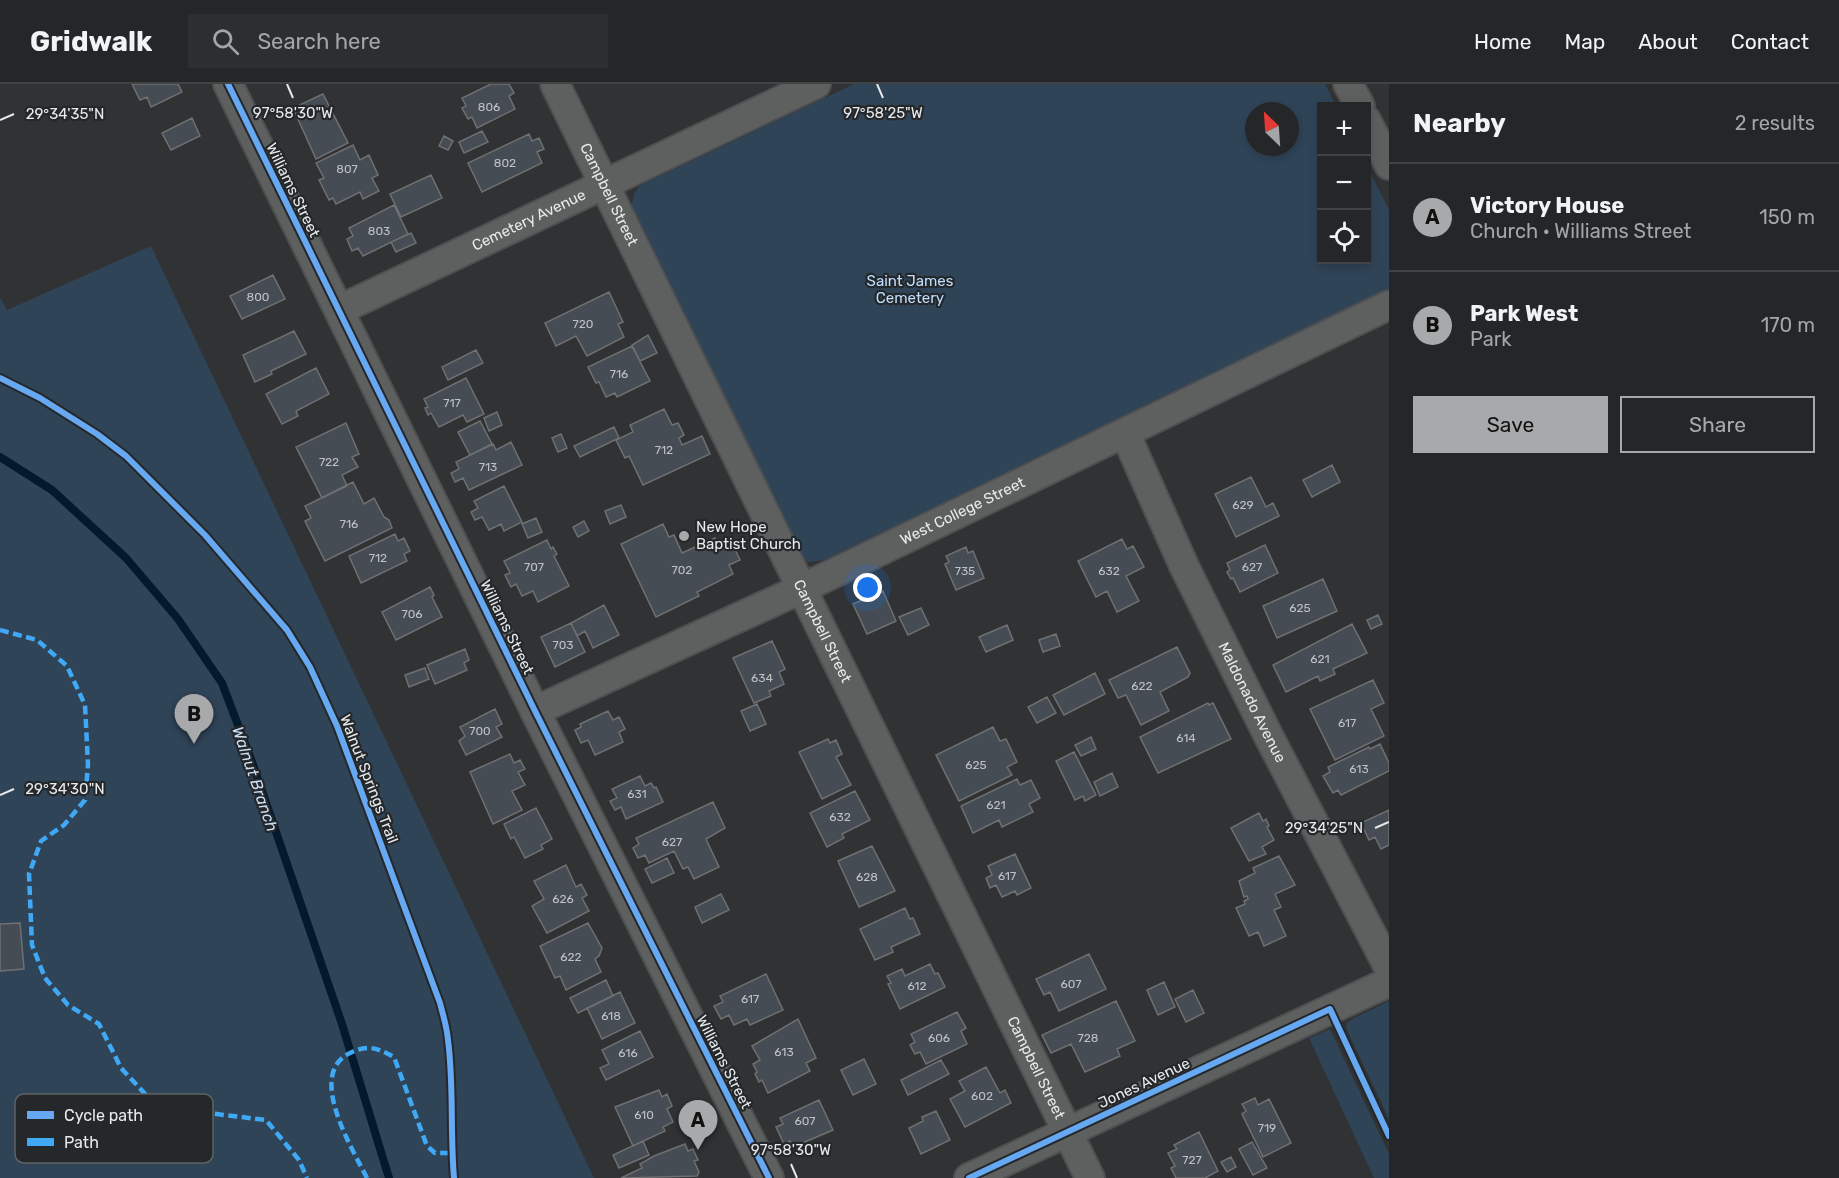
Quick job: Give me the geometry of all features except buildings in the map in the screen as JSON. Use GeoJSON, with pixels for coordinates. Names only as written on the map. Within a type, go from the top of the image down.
{"type":"FeatureCollection","features":[{"type":"Feature","properties":{"kind":"street","name":"Williams Street"},"geometry":{"type":"LineString","coordinates":[[228,84],[535,711],[769,1178]]}},
{"type":"Feature","properties":{"kind":"street","name":"Campbell Street"},"geometry":{"type":"LineString","coordinates":[[555,84],[1090,1178]]}},
{"type":"Feature","properties":{"kind":"street","name":"Cemetery Avenue"},"geometry":{"type":"LineString","coordinates":[[339,310],[605,186],[816,84]]}},
{"type":"Feature","properties":{"kind":"street"},"geometry":{"type":"LineString","coordinates":[[1348,84],[1358,102]]}},
{"type":"Feature","properties":{"kind":"street"},"geometry":{"type":"LineString","coordinates":[[1371,130],[1389,165]]}},
{"type":"Feature","properties":{"kind":"street","name":"West College Street"},"geometry":{"type":"LineString","coordinates":[[535,711],[801,589],[1389,305]]}},
{"type":"Feature","properties":{"kind":"street","name":"Maldonado Avenue"},"geometry":{"type":"LineString","coordinates":[[1125,433],[1184,566],[1267,733],[1389,968]]}},
{"type":"Feature","properties":{"kind":"street","name":"Jones Avenue"},"geometry":{"type":"LineString","coordinates":[[969,1178],[1389,982]]}},
{"type":"Feature","properties":{"kind":"green space","name":"Saint James Cemetery"},"geometry":{"type":"Polygon","coordinates":[[[854,84],[1325,84],[1334,102],[1317,102],[1317,264],[1371,264],[1371,174],[1389,210],[1389,292],[1216,372],[824,560],[808,562],[800,555],[632,207],[639,187],[854,84]]]}},
{"type":"Feature","properties":{"kind":"green space"},"geometry":{"type":"Polygon","coordinates":[[[151,246],[594,1178],[0,1178],[0,297],[7,310],[151,246]]]}},
{"type":"Feature","properties":{"kind":"green space"},"geometry":{"type":"Polygon","coordinates":[[[1389,1001],[1389,1119],[1346,1028],[1347,1023],[1352,1019],[1389,1001]]]}},
{"type":"Feature","properties":{"kind":"green space"},"geometry":{"type":"Polygon","coordinates":[[[1330,1029],[1389,1154],[1389,1178],[1374,1178],[1309,1038],[1330,1029]]]}},
{"type":"Feature","properties":{"kind":"waterway","name":"Walnut Branch"},"geometry":{"type":"LineString","coordinates":[[0,457],[52,490],[126,558],[178,619],[222,683],[252,762],[342,1024],[389,1178]]}},
{"type":"Feature","properties":{"kind":"marked path"},"geometry":{"type":"LineString","coordinates":[[0,630],[37,640],[67,666],[85,705],[88,765],[85,800],[64,825],[41,841],[29,874],[32,945],[45,978],[68,1005],[99,1024],[121,1068],[145,1094]]}},
{"type":"Feature","properties":{"kind":"marked path"},"geometry":{"type":"LineString","coordinates":[[367,1178],[343,1131],[332,1094],[332,1077],[337,1063],[356,1050],[372,1048],[394,1057],[427,1146],[435,1153],[452,1153]]}},
{"type":"Feature","properties":{"kind":"marked path"},"geometry":{"type":"LineString","coordinates":[[213,1114],[266,1120],[299,1160],[307,1178]]}},
{"type":"Feature","properties":{"kind":"cycle path"},"geometry":{"type":"LineString","coordinates":[[228,84],[535,711],[769,1178]]}},
{"type":"Feature","properties":{"kind":"cycle path","name":"Walnut Springs Trail"},"geometry":{"type":"LineString","coordinates":[[0,378],[40,398],[97,434],[126,456],[205,535],[287,630],[310,667],[337,726],[440,1003],[447,1030],[450,1057],[454,1178]]}},
{"type":"Feature","properties":{"kind":"cycle path"},"geometry":{"type":"LineString","coordinates":[[969,1178],[1330,1009],[1389,1136]]}},
{"type":"Feature","properties":{"kind":"place","name":"New Hope Baptist Church"},"geometry":{"type":"Point","coordinates":[684,536]}},
{"type":"Feature","properties":{"kind":"place","name":"Park West"},"geometry":{"type":"Point","coordinates":[194,744]}},
{"type":"Feature","properties":{"kind":"place","name":"Victory House"},"geometry":{"type":"Point","coordinates":[698,1150]}}]}
